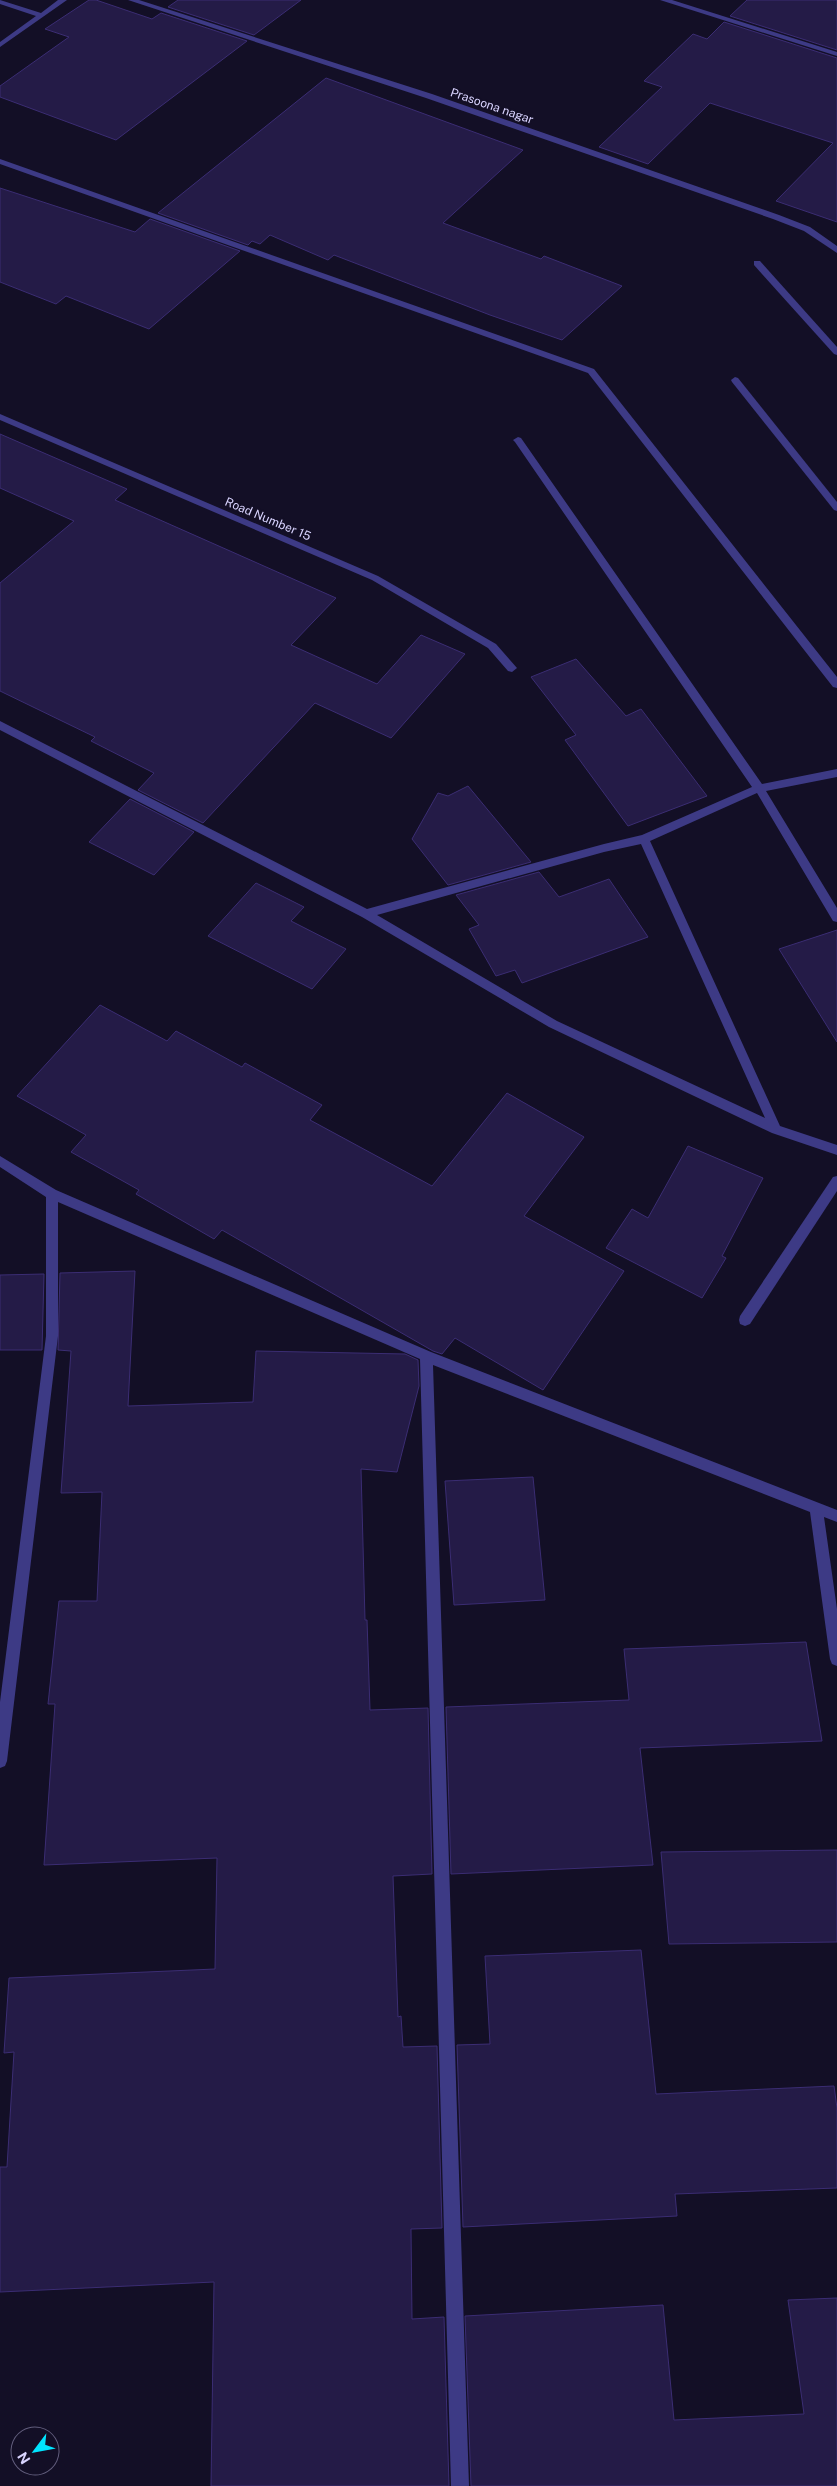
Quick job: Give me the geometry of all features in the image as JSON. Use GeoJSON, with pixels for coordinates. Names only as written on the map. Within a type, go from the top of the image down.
{"type":"FeatureCollection","features":[{"type":"Feature","properties":{"kind":"street"},"geometry":{"type":"LineString","coordinates":[[0,45],[63,0]]}},
{"type":"Feature","properties":{"kind":"street","name":"Prasoona nagar"},"geometry":{"type":"LineString","coordinates":[[132,0],[429,96],[776,217],[807,229],[837,250]]}},
{"type":"Feature","properties":{"kind":"street"},"geometry":{"type":"LineString","coordinates":[[664,0],[837,54]]}},
{"type":"Feature","properties":{"kind":"street"},"geometry":{"type":"LineString","coordinates":[[0,2],[41,16]]}},
{"type":"Feature","properties":{"kind":"street"},"geometry":{"type":"LineString","coordinates":[[0,161],[591,371],[837,684]]}},
{"type":"Feature","properties":{"kind":"street"},"geometry":{"type":"LineString","coordinates":[[758,263],[837,352]]}},
{"type":"Feature","properties":{"kind":"street"},"geometry":{"type":"LineString","coordinates":[[735,380],[837,508]]}},
{"type":"Feature","properties":{"kind":"street","name":"Road Number 15"},"geometry":{"type":"LineString","coordinates":[[0,417],[375,578],[492,646],[512,668]]}},
{"type":"Feature","properties":{"kind":"street"},"geometry":{"type":"LineString","coordinates":[[518,440],[759,788],[837,918]]}},
{"type":"Feature","properties":{"kind":"street"},"geometry":{"type":"LineString","coordinates":[[0,725],[366,914],[553,1024],[776,1129],[837,1150]]}},
{"type":"Feature","properties":{"kind":"street"},"geometry":{"type":"LineString","coordinates":[[366,914],[604,848],[644,839],[759,788],[837,773]]}},
{"type":"Feature","properties":{"kind":"street"},"geometry":{"type":"LineString","coordinates":[[644,839],[776,1129]]}},
{"type":"Feature","properties":{"kind":"street"},"geometry":{"type":"LineString","coordinates":[[0,1161],[52,1194],[426,1356],[837,1516]]}},
{"type":"Feature","properties":{"kind":"street"},"geometry":{"type":"LineString","coordinates":[[745,1320],[837,1181]]}},
{"type":"Feature","properties":{"kind":"street"},"geometry":{"type":"LineString","coordinates":[[0,1761],[52,1336],[52,1194]]}},
{"type":"Feature","properties":{"kind":"street"},"geometry":{"type":"LineString","coordinates":[[426,1356],[460,2486]]}},
{"type":"Feature","properties":{"kind":"street"},"geometry":{"type":"LineString","coordinates":[[816,1509],[837,1659]]}},
{"type":"Feature","properties":{"kind":"building"},"geometry":{"type":"Polygon","coordinates":[[[89,0],[96,0],[152,19],[161,13],[247,41],[116,140],[0,97],[0,86],[69,37],[45,29],[89,0]]]}},
{"type":"Feature","properties":{"kind":"building"},"geometry":{"type":"Polygon","coordinates":[[[178,0],[301,0],[254,35],[168,7],[178,0]]]}},
{"type":"Feature","properties":{"kind":"building"},"geometry":{"type":"Polygon","coordinates":[[[747,0],[837,0],[837,50],[730,16],[747,0]]]}},
{"type":"Feature","properties":{"kind":"building"},"geometry":{"type":"Polygon","coordinates":[[[724,22],[837,58],[837,222],[776,201],[833,143],[710,103],[648,164],[599,147],[662,87],[644,81],[693,34],[707,39],[724,22]]]}},
{"type":"Feature","properties":{"kind":"building"},"geometry":{"type":"Polygon","coordinates":[[[326,78],[523,150],[443,223],[541,259],[544,256],[622,286],[562,340],[490,315],[334,255],[328,260],[270,235],[260,244],[252,241],[248,245],[158,213],[326,78]]]}},
{"type":"Feature","properties":{"kind":"building"},"geometry":{"type":"Polygon","coordinates":[[[0,188],[135,232],[150,219],[240,251],[149,329],[66,296],[56,304],[0,282],[0,188]]]}},
{"type":"Feature","properties":{"kind":"building"},"geometry":{"type":"Polygon","coordinates":[[[0,434],[127,489],[115,500],[336,598],[291,645],[377,684],[421,635],[465,654],[391,738],[315,703],[203,823],[138,790],[154,773],[91,741],[95,737],[0,691],[0,583],[74,521],[0,488],[0,434]]]}},
{"type":"Feature","properties":{"kind":"building"},"geometry":{"type":"Polygon","coordinates":[[[576,659],[626,716],[641,709],[707,796],[628,826],[565,740],[576,735],[531,677],[576,659]]]}},
{"type":"Feature","properties":{"kind":"building"},"geometry":{"type":"Polygon","coordinates":[[[468,786],[531,862],[448,885],[412,839],[438,793],[448,796],[468,786]]]}},
{"type":"Feature","properties":{"kind":"building"},"geometry":{"type":"Polygon","coordinates":[[[130,799],[194,832],[154,875],[89,842],[130,799]]]}},
{"type":"Feature","properties":{"kind":"building"},"geometry":{"type":"Polygon","coordinates":[[[539,872],[559,897],[609,879],[648,937],[522,983],[515,970],[496,976],[469,929],[479,925],[456,895],[539,872]]]}},
{"type":"Feature","properties":{"kind":"building"},"geometry":{"type":"Polygon","coordinates":[[[256,883],[304,907],[291,921],[346,949],[312,989],[208,936],[256,883]]]}},
{"type":"Feature","properties":{"kind":"building"},"geometry":{"type":"Polygon","coordinates":[[[837,930],[837,1042],[779,949],[837,930]]]}},
{"type":"Feature","properties":{"kind":"building"},"geometry":{"type":"Polygon","coordinates":[[[100,1005],[167,1041],[176,1031],[242,1067],[245,1063],[322,1105],[310,1120],[432,1186],[507,1093],[584,1137],[524,1216],[624,1271],[543,1390],[455,1338],[442,1354],[433,1351],[222,1230],[214,1239],[136,1194],[139,1190],[71,1152],[86,1135],[17,1096],[100,1005]]]}},
{"type":"Feature","properties":{"kind":"building"},"geometry":{"type":"Polygon","coordinates":[[[688,1146],[763,1178],[722,1256],[726,1258],[702,1298],[606,1248],[632,1209],[648,1218],[688,1146]]]}},
{"type":"Feature","properties":{"kind":"building"},"geometry":{"type":"Polygon","coordinates":[[[135,1271],[128,1406],[253,1402],[256,1351],[405,1354],[418,1360],[419,1386],[397,1472],[361,1469],[365,1620],[367,1620],[370,1710],[428,1708],[432,1874],[393,1876],[398,2017],[401,2016],[403,2047],[437,2046],[442,2228],[411,2229],[412,2319],[444,2317],[449,2486],[211,2486],[214,2282],[0,2292],[0,2167],[7,2167],[14,2052],[4,2053],[9,1978],[215,1969],[217,1858],[44,1865],[55,1704],[48,1704],[59,1601],[97,1601],[102,1492],[61,1493],[71,1351],[58,1350],[60,1273],[135,1271]]]}},
{"type":"Feature","properties":{"kind":"building"},"geometry":{"type":"Polygon","coordinates":[[[44,1274],[42,1350],[0,1350],[0,1275],[44,1274]]]}},
{"type":"Feature","properties":{"kind":"building"},"geometry":{"type":"Polygon","coordinates":[[[533,1477],[545,1600],[454,1605],[445,1481],[533,1477]]]}},
{"type":"Feature","properties":{"kind":"building"},"geometry":{"type":"Polygon","coordinates":[[[806,1642],[822,1741],[640,1748],[653,1865],[451,1874],[446,1707],[629,1700],[624,1649],[806,1642]]]}},
{"type":"Feature","properties":{"kind":"building"},"geometry":{"type":"Polygon","coordinates":[[[837,1850],[837,1942],[669,1944],[661,1852],[837,1850]]]}},
{"type":"Feature","properties":{"kind":"building"},"geometry":{"type":"Polygon","coordinates":[[[641,1950],[656,2094],[834,2086],[837,2108],[837,2188],[675,2194],[677,2216],[463,2227],[457,2045],[490,2044],[485,1956],[641,1950]]]}},
{"type":"Feature","properties":{"kind":"building"},"geometry":{"type":"Polygon","coordinates":[[[837,2298],[837,2486],[471,2486],[465,2316],[663,2305],[674,2420],[804,2414],[788,2300],[837,2298]]]}}]}
